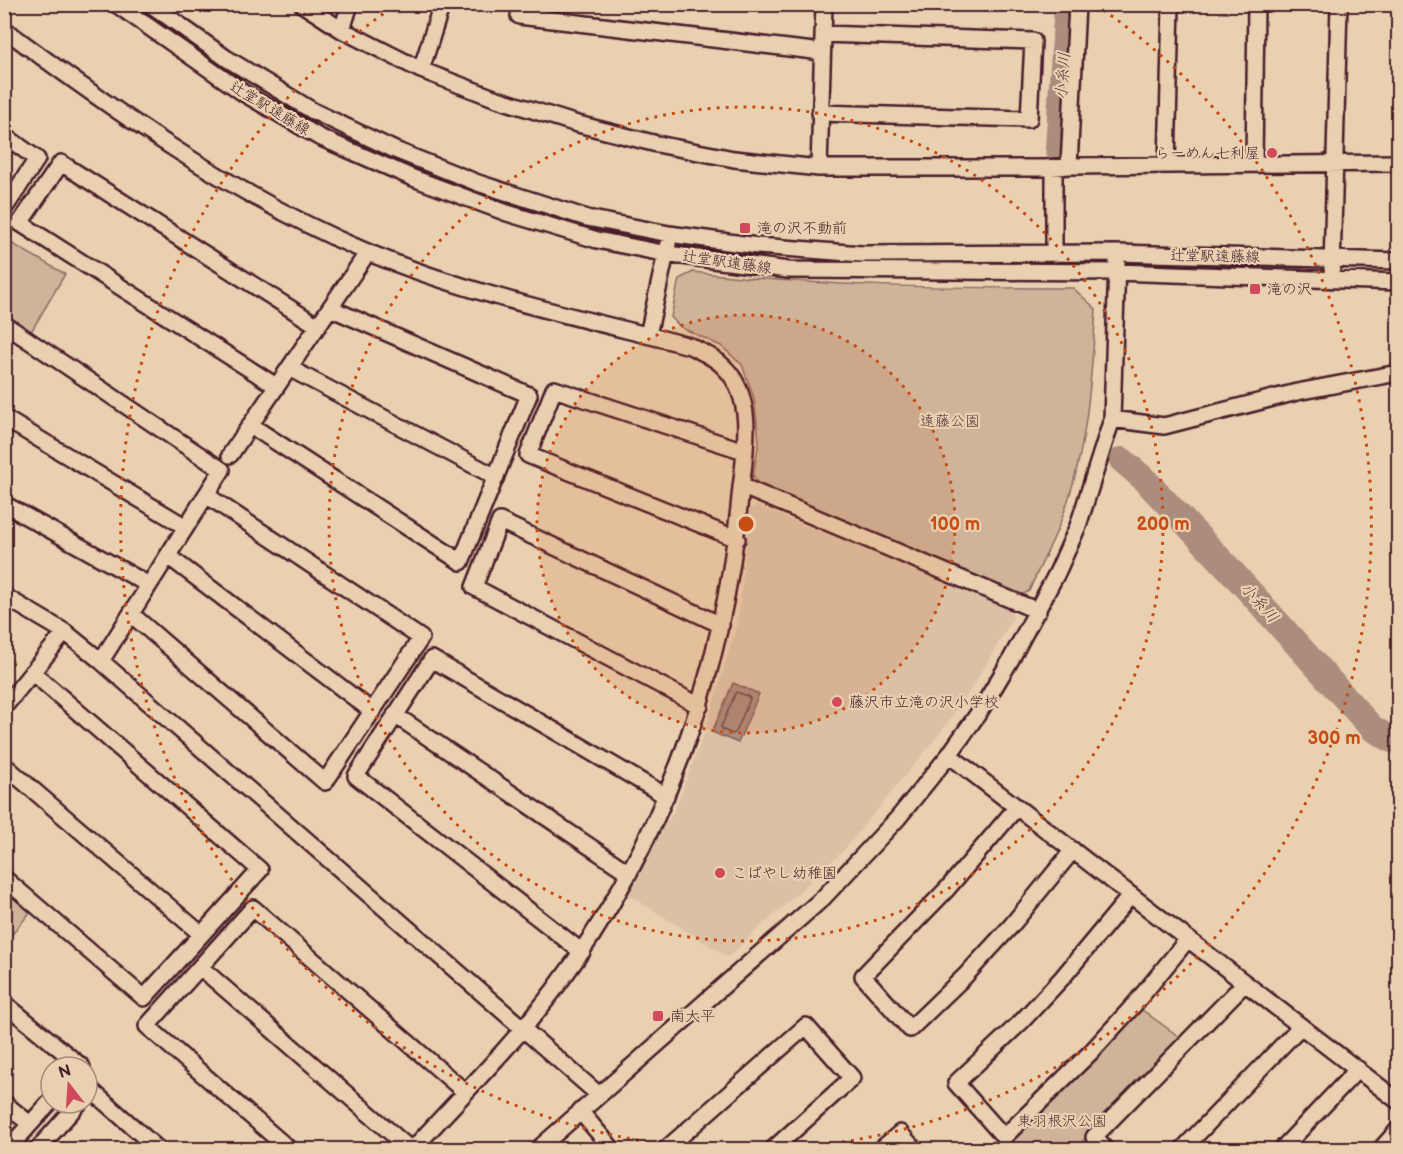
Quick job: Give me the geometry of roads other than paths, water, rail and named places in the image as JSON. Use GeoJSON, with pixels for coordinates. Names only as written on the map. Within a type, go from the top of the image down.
{"type":"FeatureCollection","features":[{"type":"Feature","properties":{"kind":"street","name":"辻堂駅遠藤線"},"geometry":{"type":"LineString","coordinates":[[116,4],[245,94],[319,137],[392,169],[507,213],[597,240],[667,254],[788,270],[1116,272],[1398,282]]}},
{"type":"Feature","properties":{"kind":"street"},"geometry":{"type":"LineString","coordinates":[[302,4],[342,30],[421,70],[494,98],[574,123],[657,144],[734,159],[819,168],[1398,164]]}},
{"type":"Feature","properties":{"kind":"street"},"geometry":{"type":"LineString","coordinates":[[342,30],[350,4]]}},
{"type":"Feature","properties":{"kind":"street"},"geometry":{"type":"LineString","coordinates":[[421,70],[442,4]]}},
{"type":"Feature","properties":{"kind":"street"},"geometry":{"type":"LineString","coordinates":[[521,4],[519,16],[822,52]]}},
{"type":"Feature","properties":{"kind":"street"},"geometry":{"type":"LineString","coordinates":[[819,168],[824,4]]}},
{"type":"Feature","properties":{"kind":"street"},"geometry":{"type":"LineString","coordinates":[[1054,254],[1077,4]]}},
{"type":"Feature","properties":{"kind":"street"},"geometry":{"type":"LineString","coordinates":[[1167,165],[1171,4]]}},
{"type":"Feature","properties":{"kind":"street"},"geometry":{"type":"LineString","coordinates":[[1254,164],[1256,4]]}},
{"type":"Feature","properties":{"kind":"street"},"geometry":{"type":"LineString","coordinates":[[1332,278],[1339,4]]}},
{"type":"Feature","properties":{"kind":"street","name":"辻堂駅遠藤線"},"geometry":{"type":"LineString","coordinates":[[154,6],[226,58],[313,111],[394,150],[478,183],[587,218],[669,234],[758,246],[862,254],[1117,253],[1398,261]]}},
{"type":"Feature","properties":{"kind":"street"},"geometry":{"type":"LineString","coordinates":[[141,23],[154,6]]}},
{"type":"Feature","properties":{"kind":"street"},"geometry":{"type":"LineString","coordinates":[[4,29],[93,95],[164,143],[286,213],[368,252],[457,284],[521,304],[690,346],[710,355],[725,368],[737,384],[744,403],[746,426],[736,539],[721,626],[700,706],[666,796],[629,873],[582,952],[523,1028],[411,1149],[200,967]]}},
{"type":"Feature","properties":{"kind":"street"},"geometry":{"type":"LineString","coordinates":[[820,112],[1029,119],[1034,41],[823,34]]}},
{"type":"Feature","properties":{"kind":"street"},"geometry":{"type":"LineString","coordinates":[[4,135],[37,159],[4,209]]}},
{"type":"Feature","properties":{"kind":"street"},"geometry":{"type":"LineString","coordinates":[[276,386],[20,223],[61,163],[318,326]]}},
{"type":"Feature","properties":{"kind":"street"},"geometry":{"type":"LineString","coordinates":[[648,335],[667,254],[669,234]]}},
{"type":"Feature","properties":{"kind":"street"},"geometry":{"type":"LineString","coordinates":[[230,455],[368,252]]}},
{"type":"Feature","properties":{"kind":"street"},"geometry":{"type":"LineString","coordinates":[[537,1149],[823,898],[863,858],[898,818],[949,755],[986,701],[1038,611],[1078,526],[1112,419],[1117,253]]}},
{"type":"Feature","properties":{"kind":"street"},"geometry":{"type":"LineString","coordinates":[[250,425],[461,561],[529,396],[330,308]]}},
{"type":"Feature","properties":{"kind":"street"},"geometry":{"type":"LineString","coordinates":[[4,324],[222,470],[101,661]]}},
{"type":"Feature","properties":{"kind":"street"},"geometry":{"type":"LineString","coordinates":[[289,368],[496,477]]}},
{"type":"Feature","properties":{"kind":"street"},"geometry":{"type":"LineString","coordinates":[[1112,419],[1164,426],[1297,392],[1398,373]]}},
{"type":"Feature","properties":{"kind":"street"},"geometry":{"type":"LineString","coordinates":[[736,539],[528,454],[554,389],[744,451]]}},
{"type":"Feature","properties":{"kind":"street"},"geometry":{"type":"LineString","coordinates":[[4,418],[186,527]]}},
{"type":"Feature","properties":{"kind":"street"},"geometry":{"type":"LineString","coordinates":[[741,486],[1038,611]]}},
{"type":"Feature","properties":{"kind":"street"},"geometry":{"type":"LineString","coordinates":[[130,614],[325,782],[421,638],[206,495]]}},
{"type":"Feature","properties":{"kind":"street"},"geometry":{"type":"LineString","coordinates":[[4,504],[149,585]]}},
{"type":"Feature","properties":{"kind":"street"},"geometry":{"type":"LineString","coordinates":[[700,706],[474,587],[500,521],[721,626]]}},
{"type":"Feature","properties":{"kind":"street"},"geometry":{"type":"LineString","coordinates":[[168,556],[372,711]]}},
{"type":"Feature","properties":{"kind":"street"},"geometry":{"type":"LineString","coordinates":[[4,596],[65,632],[101,661],[599,1095]]}},
{"type":"Feature","properties":{"kind":"street"},"geometry":{"type":"LineString","coordinates":[[6,703],[65,632]]}},
{"type":"Feature","properties":{"kind":"street"},"geometry":{"type":"LineString","coordinates":[[582,952],[356,776],[432,658],[666,796]]}},
{"type":"Feature","properties":{"kind":"street"},"geometry":{"type":"LineString","coordinates":[[4,878],[144,998],[260,870],[32,672]]}},
{"type":"Feature","properties":{"kind":"street"},"geometry":{"type":"LineString","coordinates":[[395,715],[629,873]]}},
{"type":"Feature","properties":{"kind":"street"},"geometry":{"type":"LineString","coordinates":[[949,755],[1398,1101]]}},
{"type":"Feature","properties":{"kind":"street"},"geometry":{"type":"LineString","coordinates":[[4,765],[201,934]]}},
{"type":"Feature","properties":{"kind":"street"},"geometry":{"type":"LineString","coordinates":[[1017,807],[947,889],[863,976],[910,1029],[965,976],[1011,926],[1073,850]]}},
{"type":"Feature","properties":{"kind":"street"},"geometry":{"type":"LineString","coordinates":[[1131,895],[1062,978],[956,1083],[1004,1137],[1091,1052],[1134,1005],[1188,939]]}},
{"type":"Feature","properties":{"kind":"street"},"geometry":{"type":"LineString","coordinates":[[290,1149],[147,1026],[253,908],[465,1092]]}},
{"type":"Feature","properties":{"kind":"street"},"geometry":{"type":"LineString","coordinates":[[1106,1149],[1094,1137],[1245,982]]}},
{"type":"Feature","properties":{"kind":"street"},"geometry":{"type":"LineString","coordinates":[[4,1003],[67,1055]]}},
{"type":"Feature","properties":{"kind":"street"},"geometry":{"type":"LineString","coordinates":[[665,1149],[806,1026],[852,1078],[772,1149]]}},
{"type":"Feature","properties":{"kind":"street"},"geometry":{"type":"LineString","coordinates":[[1182,1149],[1301,1026]]}},
{"type":"Feature","properties":{"kind":"street"},"geometry":{"type":"LineString","coordinates":[[1281,1149],[1358,1069]]}},
{"type":"Feature","properties":{"kind":"street"},"geometry":{"type":"LineString","coordinates":[[99,1097],[159,1149]]}},
{"type":"Feature","properties":{"kind":"street"},"geometry":{"type":"LineString","coordinates":[[4,1103],[30,1124]]}},
{"type":"Feature","properties":{"kind":"street"},"geometry":{"type":"LineString","coordinates":[[580,1112],[613,1149]]}},
{"type":"Feature","properties":{"kind":"street"},"geometry":{"type":"LineString","coordinates":[[7,1149],[39,1114]]}},
{"type":"Feature","properties":{"kind":"street"},"geometry":{"type":"LineString","coordinates":[[37,1149],[68,1115]]}},
{"type":"Feature","properties":{"kind":"street"},"geometry":{"type":"LineString","coordinates":[[1380,1149],[1398,1130]]}},
{"type":"Feature","properties":{"kind":"street"},"geometry":{"type":"LineString","coordinates":[[880,1149],[900,1133],[915,1149]]}},
{"type":"Feature","properties":{"kind":"water"},"geometry":{"type":"Polygon","coordinates":[[[733,683],[759,694],[738,743],[712,732],[733,683]]]}},
{"type":"Feature","properties":{"kind":"waterway","name":"小糸川"},"geometry":{"type":"LineString","coordinates":[[1058,148],[1067,4]]}},
{"type":"Feature","properties":{"kind":"waterway","name":"小糸川"},"geometry":{"type":"LineString","coordinates":[[1122,460],[1144,479],[1233,573],[1372,728],[1398,741]]}},
{"type":"Feature","properties":{"kind":"place","name":"らーめん七利屋"},"geometry":{"type":"Point","coordinates":[1272,153]}},
{"type":"Feature","properties":{"kind":"place","name":"滝の沢不動前"},"geometry":{"type":"Point","coordinates":[745,228]}},
{"type":"Feature","properties":{"kind":"place","name":"滝の沢"},"geometry":{"type":"Point","coordinates":[1255,289]}},
{"type":"Feature","properties":{"kind":"place","name":"藤沢市立滝の沢小学校"},"geometry":{"type":"Point","coordinates":[837,702]}},
{"type":"Feature","properties":{"kind":"place","name":"こばやし幼稚園"},"geometry":{"type":"Point","coordinates":[720,873]}},
{"type":"Feature","properties":{"kind":"place","name":"南大平"},"geometry":{"type":"Point","coordinates":[658,1016]}},
{"type":"Feature","properties":{"kind":"park label","name":"遠藤公園"},"geometry":{"type":"Point","coordinates":[950,421]}},
{"type":"Feature","properties":{"kind":"park label","name":"東羽根沢公園"},"geometry":{"type":"Point","coordinates":[1062,1121]}}]}
